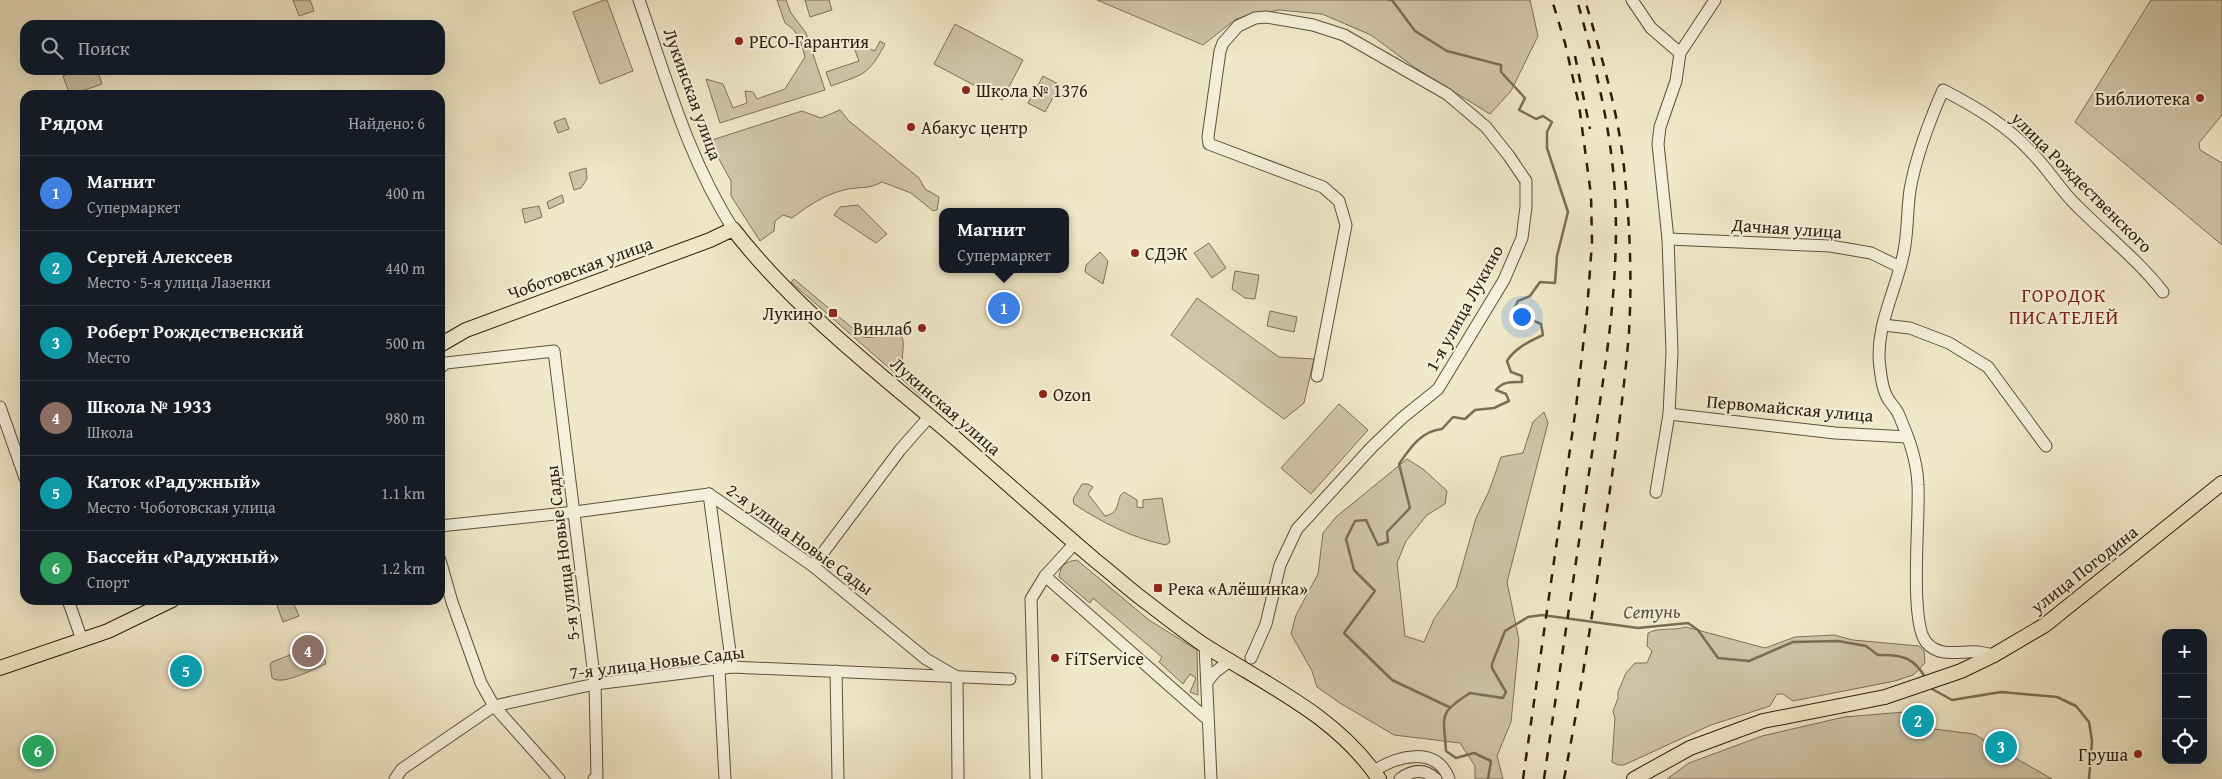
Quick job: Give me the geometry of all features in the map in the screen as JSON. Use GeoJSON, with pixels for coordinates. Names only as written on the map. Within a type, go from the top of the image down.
{"type":"FeatureCollection","features":[{"type":"Feature","properties":{"kind":"main road","name":"Чоботовская улица"},"geometry":{"type":"LineString","coordinates":[[445,342],[466,330],[710,240],[733,229]]}},
{"type":"Feature","properties":{"kind":"main road","name":"Лукинская улица"},"geometry":{"type":"LineString","coordinates":[[733,229],[772,275],[866,362],[1075,543],[1146,602],[1205,645],[1278,688],[1313,712],[1338,733],[1377,775]]}},
{"type":"Feature","properties":{"kind":"main road","name":"улица Погодина"},"geometry":{"type":"LineString","coordinates":[[1634,779],[1706,741],[1763,721],[1866,702],[1902,692],[1960,671],[1994,655],[2044,625],[2222,482]]}},
{"type":"Feature","properties":{"kind":"main road"},"geometry":{"type":"LineString","coordinates":[[0,668],[108,631],[162,605]]}},
{"type":"Feature","properties":{"kind":"street","name":"Лукинская улица"},"geometry":{"type":"LineString","coordinates":[[639,0],[660,66],[690,149],[733,229]]}},
{"type":"Feature","properties":{"kind":"street"},"geometry":{"type":"LineString","coordinates":[[1632,0],[1651,28],[1680,52]]}},
{"type":"Feature","properties":{"kind":"street"},"geometry":{"type":"LineString","coordinates":[[1656,492],[1669,414],[1672,352],[1668,239],[1658,144],[1660,127],[1676,81],[1680,52],[1716,0]]}},
{"type":"Feature","properties":{"kind":"street","name":"1-я улица Лукино"},"geometry":{"type":"LineString","coordinates":[[1251,658],[1266,624],[1280,564],[1297,529],[1371,448],[1402,418],[1438,389],[1504,280],[1522,238],[1526,207],[1526,181],[1509,156],[1486,127],[1447,94],[1344,35],[1313,25],[1266,17],[1255,18],[1238,26],[1223,43],[1208,137],[1209,144],[1322,188],[1339,201],[1346,225],[1317,376]]}},
{"type":"Feature","properties":{"kind":"street","name":"улица Рождественского"},"geometry":{"type":"LineString","coordinates":[[1900,267],[1904,250],[1910,190],[1928,126],[1943,90],[1974,106],[1996,121],[2033,153],[2067,196],[2147,271],[2163,292]]}},
{"type":"Feature","properties":{"kind":"street","name":"Дачная улица"},"geometry":{"type":"LineString","coordinates":[[1668,239],[1830,246],[1871,253],[1900,267]]}},
{"type":"Feature","properties":{"kind":"street"},"geometry":{"type":"LineString","coordinates":[[1900,267],[1893,295],[1887,304],[1879,348],[1880,367],[1886,396],[1897,410],[1913,449],[1918,485],[1917,563],[1921,635],[1927,644],[1937,651],[1951,654],[1979,652],[1994,655]]}},
{"type":"Feature","properties":{"kind":"street"},"geometry":{"type":"LineString","coordinates":[[1883,325],[1910,328],[1949,343],[1988,367],[2046,446]]}},
{"type":"Feature","properties":{"kind":"street","name":"5-я улица Новые Сады"},"geometry":{"type":"LineString","coordinates":[[445,364],[554,351],[595,684],[598,776],[594,779]]}},
{"type":"Feature","properties":{"kind":"street"},"geometry":{"type":"LineString","coordinates":[[0,407],[20,464]]}},
{"type":"Feature","properties":{"kind":"street","name":"Первомайская улица"},"geometry":{"type":"LineString","coordinates":[[1669,414],[1835,433],[1907,437]]}},
{"type":"Feature","properties":{"kind":"street"},"geometry":{"type":"LineString","coordinates":[[813,566],[900,450],[929,417]]}},
{"type":"Feature","properties":{"kind":"street"},"geometry":{"type":"LineString","coordinates":[[709,494],[732,666]]}},
{"type":"Feature","properties":{"kind":"street","name":"2-я улица Новые Сады"},"geometry":{"type":"LineString","coordinates":[[445,525],[575,512],[709,494],[813,566],[926,659],[957,677]]}},
{"type":"Feature","properties":{"kind":"street"},"geometry":{"type":"LineString","coordinates":[[1036,779],[1031,599],[1045,576],[1075,543]]}},
{"type":"Feature","properties":{"kind":"street"},"geometry":{"type":"LineString","coordinates":[[1045,576],[1208,719]]}},
{"type":"Feature","properties":{"kind":"street"},"geometry":{"type":"LineString","coordinates":[[445,578],[481,683],[494,706],[559,779]]}},
{"type":"Feature","properties":{"kind":"street"},"geometry":{"type":"LineString","coordinates":[[70,605],[82,640]]}},
{"type":"Feature","properties":{"kind":"street"},"geometry":{"type":"LineString","coordinates":[[1205,645],[1211,779]]}},
{"type":"Feature","properties":{"kind":"street"},"geometry":{"type":"LineString","coordinates":[[1208,682],[1215,672],[1231,660]]}},
{"type":"Feature","properties":{"kind":"street","name":"7-я улица Новые Сады"},"geometry":{"type":"LineString","coordinates":[[395,779],[402,769],[494,706],[595,684],[732,666],[1010,679]]}},
{"type":"Feature","properties":{"kind":"street"},"geometry":{"type":"LineString","coordinates":[[719,669],[725,779]]}},
{"type":"Feature","properties":{"kind":"street"},"geometry":{"type":"LineString","coordinates":[[836,671],[838,779]]}},
{"type":"Feature","properties":{"kind":"street"},"geometry":{"type":"LineString","coordinates":[[957,677],[958,779]]}},
{"type":"Feature","properties":{"kind":"street"},"geometry":{"type":"LineString","coordinates":[[1377,775],[1400,757],[1418,757],[1437,763],[1446,772],[1449,779]]}},
{"type":"Feature","properties":{"kind":"street"},"geometry":{"type":"LineString","coordinates":[[1400,779],[1410,772],[1420,771],[1428,773],[1436,779]]}},
{"type":"Feature","properties":{"kind":"shaded area"},"geometry":{"type":"Polygon","coordinates":[[[293,0],[310,0],[314,11],[299,16],[293,0]]]}},
{"type":"Feature","properties":{"kind":"shaded area"},"geometry":{"type":"Polygon","coordinates":[[[607,0],[633,71],[600,84],[573,12],[607,0]]]}},
{"type":"Feature","properties":{"kind":"shaded area"},"geometry":{"type":"Polygon","coordinates":[[[777,0],[786,0],[791,13],[806,33],[825,90],[720,123],[706,79],[723,84],[733,108],[747,103],[745,91],[753,92],[757,99],[785,89],[805,57],[801,42],[790,26],[785,23],[777,0]]]}},
{"type":"Feature","properties":{"kind":"shaded area"},"geometry":{"type":"Polygon","coordinates":[[[805,0],[829,0],[832,10],[810,17],[805,0]]]}},
{"type":"Feature","properties":{"kind":"shaded area"},"geometry":{"type":"Polygon","coordinates":[[[1097,0],[1530,0],[1538,36],[1511,91],[1490,114],[1414,67],[1371,35],[1322,14],[1279,10],[1236,19],[1203,45],[1097,0]]]}},
{"type":"Feature","properties":{"kind":"shaded area"},"geometry":{"type":"Polygon","coordinates":[[[2151,0],[2222,0],[2222,115],[2199,143],[2200,150],[2222,163],[2222,245],[2075,122],[2151,0]]]}},
{"type":"Feature","properties":{"kind":"shaded area"},"geometry":{"type":"Polygon","coordinates":[[[955,24],[1023,60],[1002,100],[934,64],[955,24]]]}},
{"type":"Feature","properties":{"kind":"shaded area"},"geometry":{"type":"Polygon","coordinates":[[[880,41],[885,44],[869,68],[858,76],[831,86],[826,72],[859,61],[855,50],[858,44],[875,51],[880,41]]]}},
{"type":"Feature","properties":{"kind":"shaded area"},"geometry":{"type":"Polygon","coordinates":[[[99,75],[102,84],[85,90],[68,90],[63,76],[99,75]]]}},
{"type":"Feature","properties":{"kind":"shaded area"},"geometry":{"type":"Polygon","coordinates":[[[1043,76],[1060,85],[1045,112],[1028,103],[1043,76]]]}},
{"type":"Feature","properties":{"kind":"shaded area"},"geometry":{"type":"Polygon","coordinates":[[[840,110],[849,121],[919,178],[925,189],[939,197],[937,210],[933,211],[911,193],[882,182],[868,187],[837,192],[810,205],[792,218],[783,215],[775,221],[774,231],[760,241],[731,196],[731,181],[709,141],[802,111],[821,118],[840,110]]]}},
{"type":"Feature","properties":{"kind":"shaded area"},"geometry":{"type":"Polygon","coordinates":[[[565,118],[569,129],[558,133],[554,122],[565,118]]]}},
{"type":"Feature","properties":{"kind":"shaded area"},"geometry":{"type":"Polygon","coordinates":[[[586,168],[587,179],[581,188],[574,190],[569,173],[586,168]]]}},
{"type":"Feature","properties":{"kind":"shaded area"},"geometry":{"type":"Polygon","coordinates":[[[562,195],[564,202],[549,209],[547,202],[562,195]]]}},
{"type":"Feature","properties":{"kind":"shaded area"},"geometry":{"type":"Polygon","coordinates":[[[858,205],[887,234],[876,243],[834,215],[840,207],[858,205]]]}},
{"type":"Feature","properties":{"kind":"shaded area"},"geometry":{"type":"Polygon","coordinates":[[[539,206],[542,217],[525,223],[522,209],[539,206]]]}},
{"type":"Feature","properties":{"kind":"shaded area"},"geometry":{"type":"Polygon","coordinates":[[[1209,243],[1226,268],[1212,278],[1194,253],[1209,243]]]}},
{"type":"Feature","properties":{"kind":"shaded area"},"geometry":{"type":"Polygon","coordinates":[[[1100,252],[1108,261],[1103,284],[1085,272],[1086,265],[1100,252]]]}},
{"type":"Feature","properties":{"kind":"shaded area"},"geometry":{"type":"Polygon","coordinates":[[[1235,271],[1259,275],[1255,299],[1245,298],[1232,289],[1235,271]]]}},
{"type":"Feature","properties":{"kind":"shaded area"},"geometry":{"type":"Polygon","coordinates":[[[794,279],[863,337],[868,338],[892,333],[900,334],[903,341],[903,366],[907,374],[928,392],[921,396],[791,282],[794,279]]]}},
{"type":"Feature","properties":{"kind":"shaded area"},"geometry":{"type":"Polygon","coordinates":[[[1197,298],[1279,357],[1314,359],[1304,403],[1284,419],[1171,335],[1197,298]]]}},
{"type":"Feature","properties":{"kind":"shaded area"},"geometry":{"type":"Polygon","coordinates":[[[1270,311],[1297,317],[1294,332],[1267,326],[1270,311]]]}},
{"type":"Feature","properties":{"kind":"shaded area"},"geometry":{"type":"Polygon","coordinates":[[[1339,404],[1368,430],[1311,494],[1281,468],[1339,404]]]}},
{"type":"Feature","properties":{"kind":"shaded area"},"geometry":{"type":"Polygon","coordinates":[[[1544,412],[1548,423],[1507,582],[1519,640],[1511,722],[1497,756],[1503,779],[1475,779],[1475,766],[1460,743],[1394,735],[1317,687],[1312,671],[1291,634],[1296,615],[1318,574],[1323,533],[1336,517],[1407,459],[1423,469],[1447,491],[1445,504],[1427,515],[1406,541],[1397,563],[1405,636],[1424,642],[1434,619],[1456,588],[1476,518],[1489,491],[1501,457],[1523,453],[1533,422],[1544,412]]]}},
{"type":"Feature","properties":{"kind":"shaded area"},"geometry":{"type":"Polygon","coordinates":[[[1082,484],[1088,484],[1093,487],[1088,494],[1105,516],[1114,512],[1119,498],[1124,492],[1137,500],[1137,507],[1143,508],[1143,500],[1162,498],[1170,542],[1166,545],[1130,534],[1074,504],[1073,499],[1082,484]]]}},
{"type":"Feature","properties":{"kind":"shaded area"},"geometry":{"type":"Polygon","coordinates":[[[1077,560],[1149,620],[1197,650],[1198,695],[1190,692],[1196,678],[1190,674],[1183,684],[1159,662],[1162,657],[1093,598],[1090,603],[1059,577],[1064,564],[1077,560]]]}},
{"type":"Feature","properties":{"kind":"shaded area"},"geometry":{"type":"Polygon","coordinates":[[[277,605],[294,605],[299,616],[283,622],[277,605]]]}},
{"type":"Feature","properties":{"kind":"shaded area"},"geometry":{"type":"Polygon","coordinates":[[[1686,627],[1765,648],[1795,637],[1834,635],[1853,640],[1919,646],[1924,651],[1925,663],[1913,675],[1895,681],[1793,701],[1783,694],[1777,694],[1770,706],[1711,725],[1624,765],[1612,762],[1615,718],[1613,711],[1626,673],[1635,663],[1647,663],[1652,651],[1647,646],[1648,633],[1657,630],[1686,627]]]}},
{"type":"Feature","properties":{"kind":"shaded area"},"geometry":{"type":"Polygon","coordinates":[[[313,646],[322,648],[326,664],[283,680],[272,678],[270,664],[272,662],[313,646]]]}},
{"type":"Feature","properties":{"kind":"shaded area"},"geometry":{"type":"Polygon","coordinates":[[[1905,712],[1934,729],[1974,734],[2052,779],[1667,779],[1689,763],[1762,736],[1844,717],[1905,712]]]}},
{"type":"Feature","properties":{"kind":"waterway"},"geometry":{"type":"LineString","coordinates":[[1389,0],[1392,0],[1415,31],[1447,51],[1501,65],[1501,72],[1525,98],[1519,110],[1536,119],[1543,116],[1552,122],[1547,132],[1547,148],[1568,212],[1557,256],[1555,283],[1540,282],[1530,296],[1518,301],[1513,311],[1541,324],[1543,335],[1518,349],[1507,361],[1511,372],[1522,376],[1522,382],[1511,382],[1496,390],[1506,394],[1509,401],[1494,408],[1475,410],[1465,419],[1453,417],[1442,429],[1428,433],[1412,446],[1399,464],[1410,508],[1387,532],[1388,542],[1378,545],[1366,520],[1355,521],[1346,539],[1354,570],[1375,591],[1344,633],[1392,680],[1449,707]]}},
{"type":"Feature","properties":{"kind":"waterway","name":"Сетунь"},"geometry":{"type":"LineString","coordinates":[[1488,779],[1491,761],[1474,753],[1456,758],[1446,751],[1445,716],[1452,706],[1470,693],[1503,698],[1506,692],[1492,668],[1492,664],[1505,631],[1528,617],[1542,615],[1638,628],[1688,623],[1698,630],[1718,658],[1749,661],[1793,642],[1838,641],[1866,646],[1878,655],[1894,655],[1907,659],[1917,666],[1926,679]]}},
{"type":"Feature","properties":{"kind":"waterway","name":"Сетунь"},"geometry":{"type":"LineString","coordinates":[[1930,686],[1952,700],[2001,692],[2057,697],[2076,706],[2089,722],[2092,741],[2089,779]]}},
{"type":"Feature","properties":{"kind":"railway"},"geometry":{"type":"LineString","coordinates":[[1523,779],[1576,407],[1587,311],[1592,242],[1591,195],[1579,105],[1565,43],[1552,0]]}},
{"type":"Feature","properties":{"kind":"railway"},"geometry":{"type":"LineString","coordinates":[[1544,779],[1610,330],[1615,262],[1615,194],[1610,144],[1596,72],[1577,0]]}},
{"type":"Feature","properties":{"kind":"railway"},"geometry":{"type":"LineString","coordinates":[[1564,779],[1587,648],[1613,471],[1625,378],[1630,313],[1629,235],[1623,155],[1610,88],[1585,0]]}},
{"type":"Feature","properties":{"kind":"railway"},"geometry":{"type":"LineString","coordinates":[[1575,56],[1590,129]]}},
{"type":"Feature","properties":{"kind":"place","name":"РЕСО-Гарантия"},"geometry":{"type":"Point","coordinates":[739,41]}},
{"type":"Feature","properties":{"kind":"place","name":"Школа № 1376"},"geometry":{"type":"Point","coordinates":[966,90]}},
{"type":"Feature","properties":{"kind":"place","name":"Библиотека"},"geometry":{"type":"Point","coordinates":[2200,98]}},
{"type":"Feature","properties":{"kind":"place","name":"Абакус центр"},"geometry":{"type":"Point","coordinates":[911,127]}},
{"type":"Feature","properties":{"kind":"place","name":"СДЭК"},"geometry":{"type":"Point","coordinates":[1135,253]}},
{"type":"Feature","properties":{"kind":"place","name":"Магнит"},"geometry":{"type":"Point","coordinates":[1004,308]}},
{"type":"Feature","properties":{"kind":"place","name":"Лукино"},"geometry":{"type":"Point","coordinates":[833,313]}},
{"type":"Feature","properties":{"kind":"place","name":"Винлаб"},"geometry":{"type":"Point","coordinates":[922,328]}},
{"type":"Feature","properties":{"kind":"place","name":"Ozon"},"geometry":{"type":"Point","coordinates":[1043,394]}},
{"type":"Feature","properties":{"kind":"place","name":"Река «Алёшинка»"},"geometry":{"type":"Point","coordinates":[1158,588]}},
{"type":"Feature","properties":{"kind":"place","name":"Школа № 1933"},"geometry":{"type":"Point","coordinates":[308,651]}},
{"type":"Feature","properties":{"kind":"place","name":"FiTService"},"geometry":{"type":"Point","coordinates":[1055,658]}},
{"type":"Feature","properties":{"kind":"place","name":"Каток «Радужный»"},"geometry":{"type":"Point","coordinates":[186,671]}},
{"type":"Feature","properties":{"kind":"place","name":"Сергей Алексеев"},"geometry":{"type":"Point","coordinates":[1918,721]}},
{"type":"Feature","properties":{"kind":"place","name":"Роберт Рождественский"},"geometry":{"type":"Point","coordinates":[2001,747]}},
{"type":"Feature","properties":{"kind":"place","name":"Бассейн «Радужный»"},"geometry":{"type":"Point","coordinates":[38,751]}},
{"type":"Feature","properties":{"kind":"place","name":"Груша"},"geometry":{"type":"Point","coordinates":[2138,754]}},
{"type":"Feature","properties":{"kind":"district","name":"ГОРОДОК ПИСАТЕЛЕЙ"},"geometry":{"type":"Point","coordinates":[2064,306]}}]}
